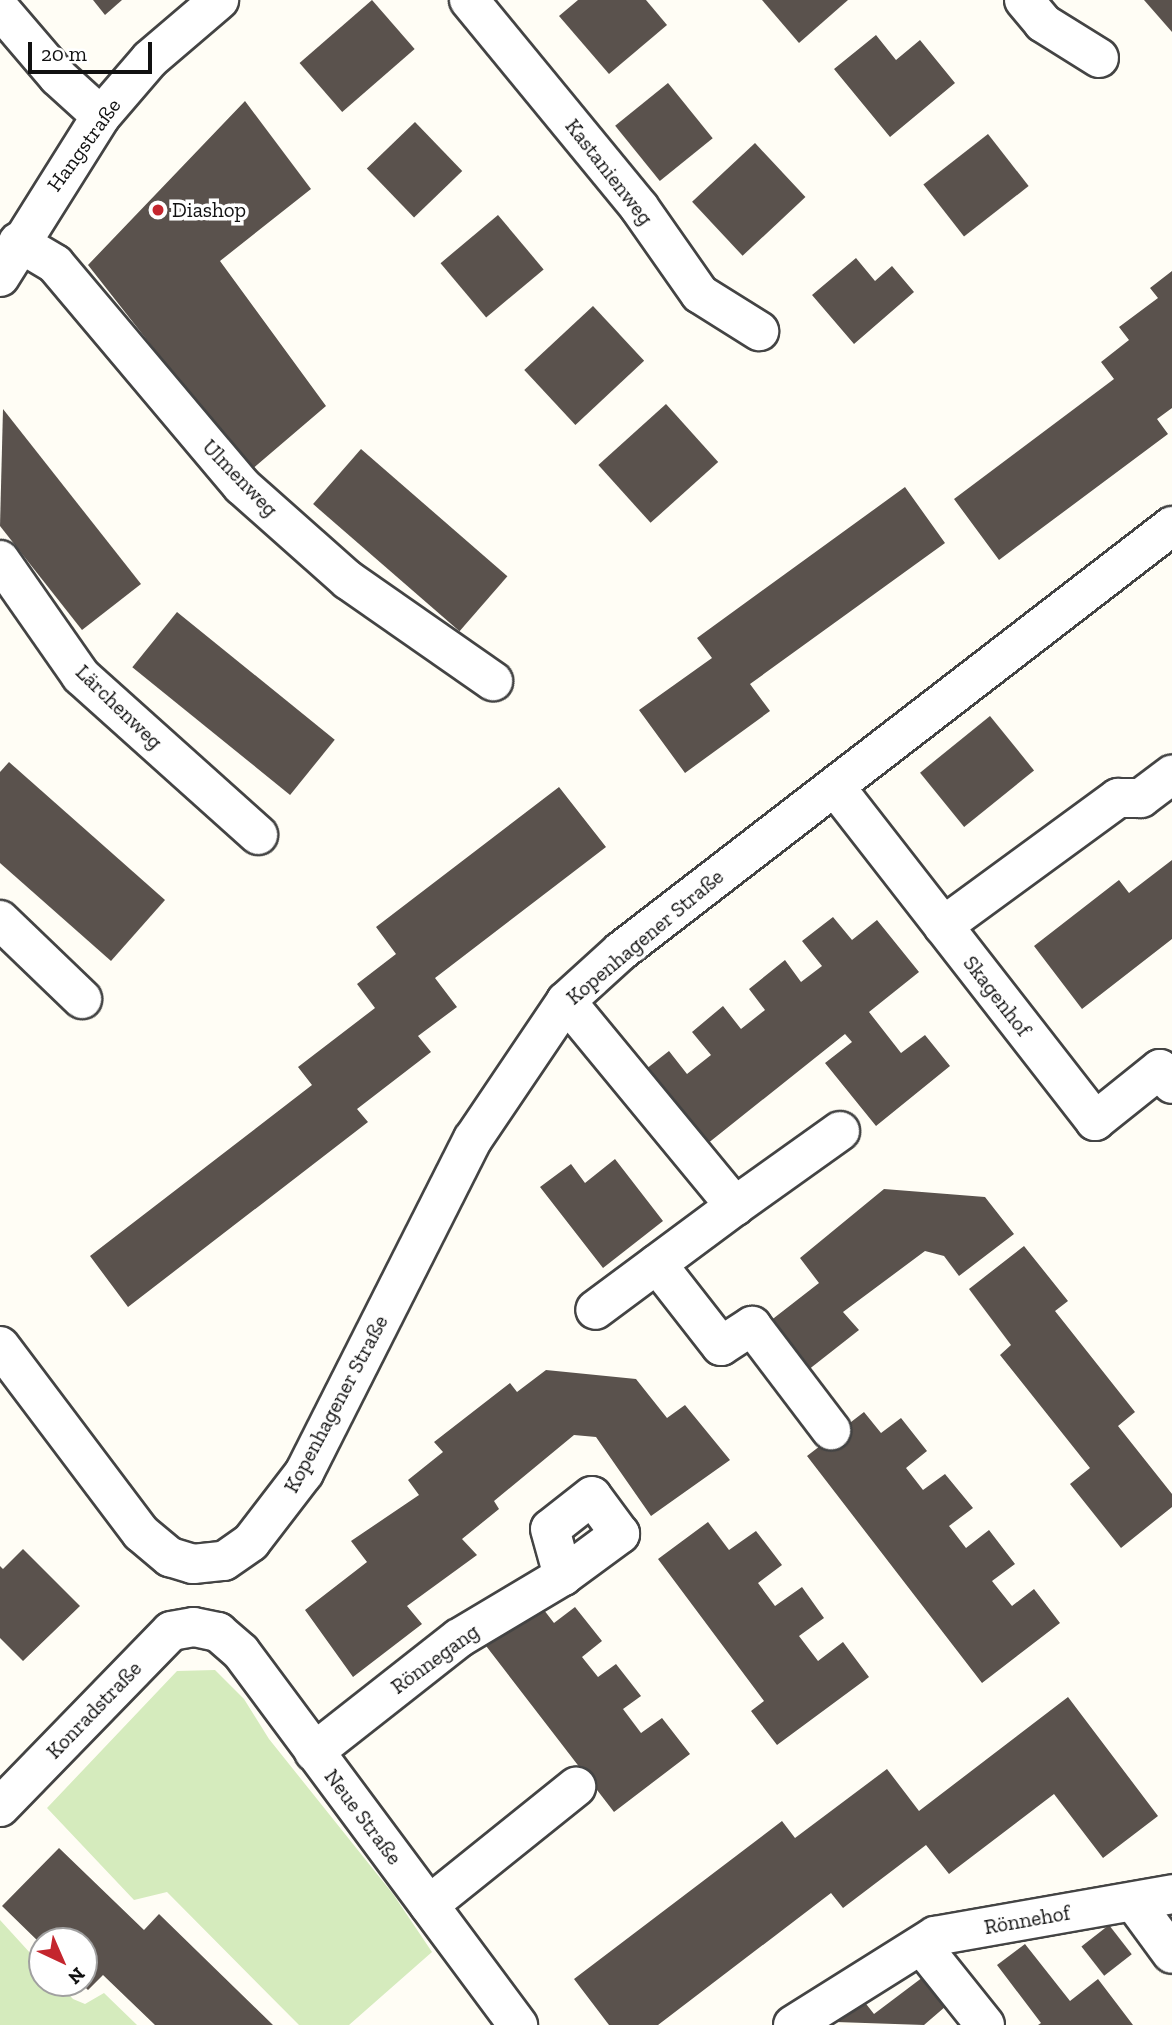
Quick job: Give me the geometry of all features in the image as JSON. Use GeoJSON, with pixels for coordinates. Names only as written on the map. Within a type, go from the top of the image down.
{"type":"FeatureCollection","features":[{"type":"Feature","properties":{"kind":"street","name":"Hangstraße"},"geometry":{"type":"LineString","coordinates":[[0,277],[18,242],[101,116],[150,59],[219,0]]}},
{"type":"Feature","properties":{"kind":"street","name":"Kastanienweg"},"geometry":{"type":"LineString","coordinates":[[469,0],[639,206],[700,294],[759,331]]}},
{"type":"Feature","properties":{"kind":"street"},"geometry":{"type":"LineString","coordinates":[[1024,0],[1043,23],[1099,58]]}},
{"type":"Feature","properties":{"kind":"street"},"geometry":{"type":"LineString","coordinates":[[0,9],[58,77],[101,116]]}},
{"type":"Feature","properties":{"kind":"street","name":"Ulmenweg"},"geometry":{"type":"LineString","coordinates":[[18,242],[55,264],[242,486],[348,580],[493,681]]}},
{"type":"Feature","properties":{"kind":"street","name":"Kopenhagener Straße"},"geometry":{"type":"LineString","coordinates":[[0,1346],[141,1533],[170,1557],[193,1564],[225,1561],[251,1542],[279,1510],[304,1473],[473,1139],[566,1001],[631,943],[836,788],[1172,526]]}},
{"type":"Feature","properties":{"kind":"street","name":"Lärchenweg"},"geometry":{"type":"LineString","coordinates":[[0,561],[81,676],[258,835]]}},
{"type":"Feature","properties":{"kind":"street"},"geometry":{"type":"LineString","coordinates":[[943,926],[1118,798],[1141,798],[1172,775]]}},
{"type":"Feature","properties":{"kind":"street","name":"Skagenhof"},"geometry":{"type":"LineString","coordinates":[[836,788],[1095,1121],[1160,1069],[1172,1084]]}},
{"type":"Feature","properties":{"kind":"street"},"geometry":{"type":"LineString","coordinates":[[0,920],[82,999]]}},
{"type":"Feature","properties":{"kind":"street"},"geometry":{"type":"LineString","coordinates":[[566,1001],[735,1206]]}},
{"type":"Feature","properties":{"kind":"street"},"geometry":{"type":"LineString","coordinates":[[595,1310],[840,1131]]}},
{"type":"Feature","properties":{"kind":"street"},"geometry":{"type":"LineString","coordinates":[[657,1264],[721,1346],[752,1326],[831,1430]]}},
{"type":"Feature","properties":{"kind":"street","name":"Rönnegang"},"geometry":{"type":"LineString","coordinates":[[314,1752],[459,1638],[564,1576]]}},
{"type":"Feature","properties":{"kind":"street","name":"Neue Straße"},"geometry":{"type":"LineString","coordinates":[[194,1627],[218,1632],[242,1652],[429,1905],[503,2020]]}},
{"type":"Feature","properties":{"kind":"street","name":"Konradstraße"},"geometry":{"type":"LineString","coordinates":[[0,1807],[171,1631],[194,1627]]}},
{"type":"Feature","properties":{"kind":"street"},"geometry":{"type":"LineString","coordinates":[[429,1905],[576,1787]]}},
{"type":"Feature","properties":{"kind":"street","name":"Rönnehof"},"geometry":{"type":"LineString","coordinates":[[793,2025],[935,1936],[1172,1894]]}},
{"type":"Feature","properties":{"kind":"street"},"geometry":{"type":"LineString","coordinates":[[1134,1902],[1172,1954]]}},
{"type":"Feature","properties":{"kind":"street"},"geometry":{"type":"LineString","coordinates":[[922,1946],[985,2025]]}},
{"type":"Feature","properties":{"kind":"green space"},"geometry":{"type":"Polygon","coordinates":[[[215,1670],[244,1699],[269,1739],[393,1894],[432,1952],[349,2025],[299,2025],[167,1892],[134,1900],[47,1808],[177,1671],[215,1670]]]}},
{"type":"Feature","properties":{"kind":"green space"},"geometry":{"type":"Polygon","coordinates":[[[0,1920],[28,1951],[28,1997],[71,1997],[85,2004],[104,1993],[137,2025],[0,2025],[0,1920]]]}},
{"type":"Feature","properties":{"kind":"building"},"geometry":{"type":"Polygon","coordinates":[[[93,0],[122,0],[105,15],[93,0]]]}},
{"type":"Feature","properties":{"kind":"building"},"geometry":{"type":"Polygon","coordinates":[[[372,0],[415,49],[342,112],[300,63],[372,0]]]}},
{"type":"Feature","properties":{"kind":"building"},"geometry":{"type":"Polygon","coordinates":[[[578,0],[646,0],[667,25],[609,74],[559,16],[578,0]]]}},
{"type":"Feature","properties":{"kind":"building"},"geometry":{"type":"Polygon","coordinates":[[[762,0],[848,0],[799,43],[762,0]]]}},
{"type":"Feature","properties":{"kind":"building"},"geometry":{"type":"Polygon","coordinates":[[[1144,0],[1172,0],[1172,32],[1144,0]]]}},
{"type":"Feature","properties":{"kind":"building"},"geometry":{"type":"Polygon","coordinates":[[[876,35],[896,60],[920,40],[955,83],[890,137],[834,69],[876,35]]]}},
{"type":"Feature","properties":{"kind":"building"},"geometry":{"type":"Polygon","coordinates":[[[668,83],[713,138],[660,181],[615,126],[668,83]]]}},
{"type":"Feature","properties":{"kind":"building"},"geometry":{"type":"Polygon","coordinates":[[[245,101],[311,189],[220,261],[326,406],[250,471],[88,265],[245,101]]]}},
{"type":"Feature","properties":{"kind":"building"},"geometry":{"type":"Polygon","coordinates":[[[415,122],[462,171],[414,217],[367,169],[415,122]]]}},
{"type":"Feature","properties":{"kind":"building"},"geometry":{"type":"Polygon","coordinates":[[[988,134],[1029,186],[964,236],[923,184],[988,134]]]}},
{"type":"Feature","properties":{"kind":"building"},"geometry":{"type":"Polygon","coordinates":[[[755,143],[805,197],[743,256],[692,202],[755,143]]]}},
{"type":"Feature","properties":{"kind":"building"},"geometry":{"type":"Polygon","coordinates":[[[498,215],[544,269],[486,318],[441,263],[498,215]]]}},
{"type":"Feature","properties":{"kind":"building"},"geometry":{"type":"Polygon","coordinates":[[[856,258],[875,281],[892,266],[914,292],[854,344],[812,295],[856,258]]]}},
{"type":"Feature","properties":{"kind":"building"},"geometry":{"type":"Polygon","coordinates":[[[1172,271],[1172,408],[1157,419],[1168,434],[999,560],[954,499],[1114,379],[1101,362],[1129,340],[1119,327],[1158,298],[1150,288],[1172,271]]]}},
{"type":"Feature","properties":{"kind":"building"},"geometry":{"type":"Polygon","coordinates":[[[593,306],[644,361],[575,425],[524,370],[593,306]]]}},
{"type":"Feature","properties":{"kind":"building"},"geometry":{"type":"Polygon","coordinates":[[[666,404],[718,462],[651,523],[598,465],[666,404]]]}},
{"type":"Feature","properties":{"kind":"building"},"geometry":{"type":"Polygon","coordinates":[[[3,409],[141,584],[82,630],[0,526],[3,409]]]}},
{"type":"Feature","properties":{"kind":"building"},"geometry":{"type":"Polygon","coordinates":[[[361,449],[507,576],[460,631],[313,504],[361,449]]]}},
{"type":"Feature","properties":{"kind":"building"},"geometry":{"type":"Polygon","coordinates":[[[905,487],[945,543],[750,684],[770,711],[685,773],[639,710],[712,658],[697,638],[905,487]]]}},
{"type":"Feature","properties":{"kind":"building"},"geometry":{"type":"Polygon","coordinates":[[[177,612],[335,740],[290,795],[132,667],[177,612]]]}},
{"type":"Feature","properties":{"kind":"building"},"geometry":{"type":"Polygon","coordinates":[[[990,716],[1034,770],[964,827],[920,773],[990,716]]]}},
{"type":"Feature","properties":{"kind":"building"},"geometry":{"type":"Polygon","coordinates":[[[9,762],[165,900],[111,961],[0,863],[0,772],[9,762]]]}},
{"type":"Feature","properties":{"kind":"building"},"geometry":{"type":"Polygon","coordinates":[[[559,787],[606,847],[435,978],[457,1007],[418,1036],[431,1052],[357,1109],[368,1122],[128,1307],[90,1256],[312,1085],[298,1067],[375,1008],[357,984],[396,954],[376,927],[559,787]]]}},
{"type":"Feature","properties":{"kind":"building"},"geometry":{"type":"Polygon","coordinates":[[[1172,860],[1172,939],[1082,1009],[1034,946],[1119,880],[1129,893],[1172,860]]]}},
{"type":"Feature","properties":{"kind":"building"},"geometry":{"type":"Polygon","coordinates":[[[833,917],[852,940],[877,920],[919,972],[869,1012],[901,1053],[925,1035],[950,1066],[876,1126],[825,1063],[852,1042],[845,1034],[702,1148],[641,1073],[669,1051],[687,1074],[711,1055],[692,1032],[723,1006],[741,1029],[765,1010],[749,989],[785,960],[801,982],[822,966],[802,941],[833,917]]]}},
{"type":"Feature","properties":{"kind":"building"},"geometry":{"type":"Polygon","coordinates":[[[615,1159],[663,1221],[603,1268],[540,1187],[571,1164],[585,1183],[615,1159]]]}},
{"type":"Feature","properties":{"kind":"building"},"geometry":{"type":"Polygon","coordinates":[[[884,1189],[985,1197],[1014,1234],[959,1276],[944,1256],[925,1251],[843,1312],[859,1330],[803,1374],[765,1325],[819,1283],[800,1258],[884,1189]]]}},
{"type":"Feature","properties":{"kind":"building"},"geometry":{"type":"Polygon","coordinates":[[[1024,1246],[1068,1301],[1055,1311],[1135,1412],[1118,1426],[1172,1494],[1172,1507],[1121,1548],[1070,1484],[1090,1468],[1000,1355],[1011,1345],[969,1289],[1024,1246]]]}},
{"type":"Feature","properties":{"kind":"building"},"geometry":{"type":"Polygon","coordinates":[[[546,1370],[636,1379],[667,1418],[685,1405],[730,1460],[651,1516],[596,1437],[574,1435],[494,1501],[499,1509],[462,1539],[477,1555],[407,1606],[422,1624],[353,1677],[305,1610],[367,1562],[351,1541],[419,1495],[408,1480],[443,1452],[434,1442],[510,1383],[517,1392],[546,1370]]]}},
{"type":"Feature","properties":{"kind":"building"},"geometry":{"type":"Polygon","coordinates":[[[864,1412],[881,1433],[901,1418],[927,1451],[906,1468],[923,1490],[945,1474],[973,1508],[949,1526],[966,1548],[989,1530],[1015,1564],[992,1581],[1012,1606],[1034,1589],[1060,1623],[982,1683],[807,1456],[864,1412]]]}},
{"type":"Feature","properties":{"kind":"building"},"geometry":{"type":"Polygon","coordinates":[[[708,1522],[729,1550],[756,1531],[782,1565],[758,1583],[775,1606],[802,1587],[824,1618],[799,1636],[818,1661],[843,1642],[869,1677],[777,1745],[751,1711],[764,1701],[658,1559],[708,1522]]]}},
{"type":"Feature","properties":{"kind":"building"},"geometry":{"type":"Polygon","coordinates":[[[23,1549],[80,1606],[23,1661],[0,1638],[0,1566],[3,1569],[23,1549]]]}},
{"type":"Feature","properties":{"kind":"building"},"geometry":{"type":"Polygon","coordinates":[[[537,1601],[554,1623],[575,1607],[602,1641],[582,1657],[598,1677],[616,1664],[641,1696],[623,1709],[641,1733],[662,1718],[690,1754],[614,1812],[483,1642],[537,1601]]]}},
{"type":"Feature","properties":{"kind":"building"},"geometry":{"type":"Polygon","coordinates":[[[1068,1697],[1158,1816],[1103,1858],[1054,1794],[949,1874],[926,1845],[843,1908],[831,1893],[658,2025],[609,2025],[574,1979],[782,1821],[795,1838],[887,1769],[919,1811],[1068,1697]]]}},
{"type":"Feature","properties":{"kind":"building"},"geometry":{"type":"Polygon","coordinates":[[[59,1848],[144,1930],[159,1914],[273,2025],[155,2025],[103,1975],[98,1980],[98,1927],[28,1927],[28,1931],[2,1906],[59,1848]]]}},
{"type":"Feature","properties":{"kind":"building"},"geometry":{"type":"Polygon","coordinates":[[[1109,1925],[1132,1954],[1104,1976],[1081,1947],[1109,1925]]]}},
{"type":"Feature","properties":{"kind":"building"},"geometry":{"type":"Polygon","coordinates":[[[1025,1944],[1070,2001],[1098,1979],[1133,2025],[1038,2025],[1041,2023],[997,1965],[1025,1944]]]}},
{"type":"Feature","properties":{"kind":"building"},"geometry":{"type":"Polygon","coordinates":[[[931,1971],[953,2000],[924,2025],[836,2022],[863,2000],[874,2014],[931,1971]]]}},
{"type":"Feature","properties":{"kind":"place","name":"Diashop"},"geometry":{"type":"Point","coordinates":[158,210]}}]}
